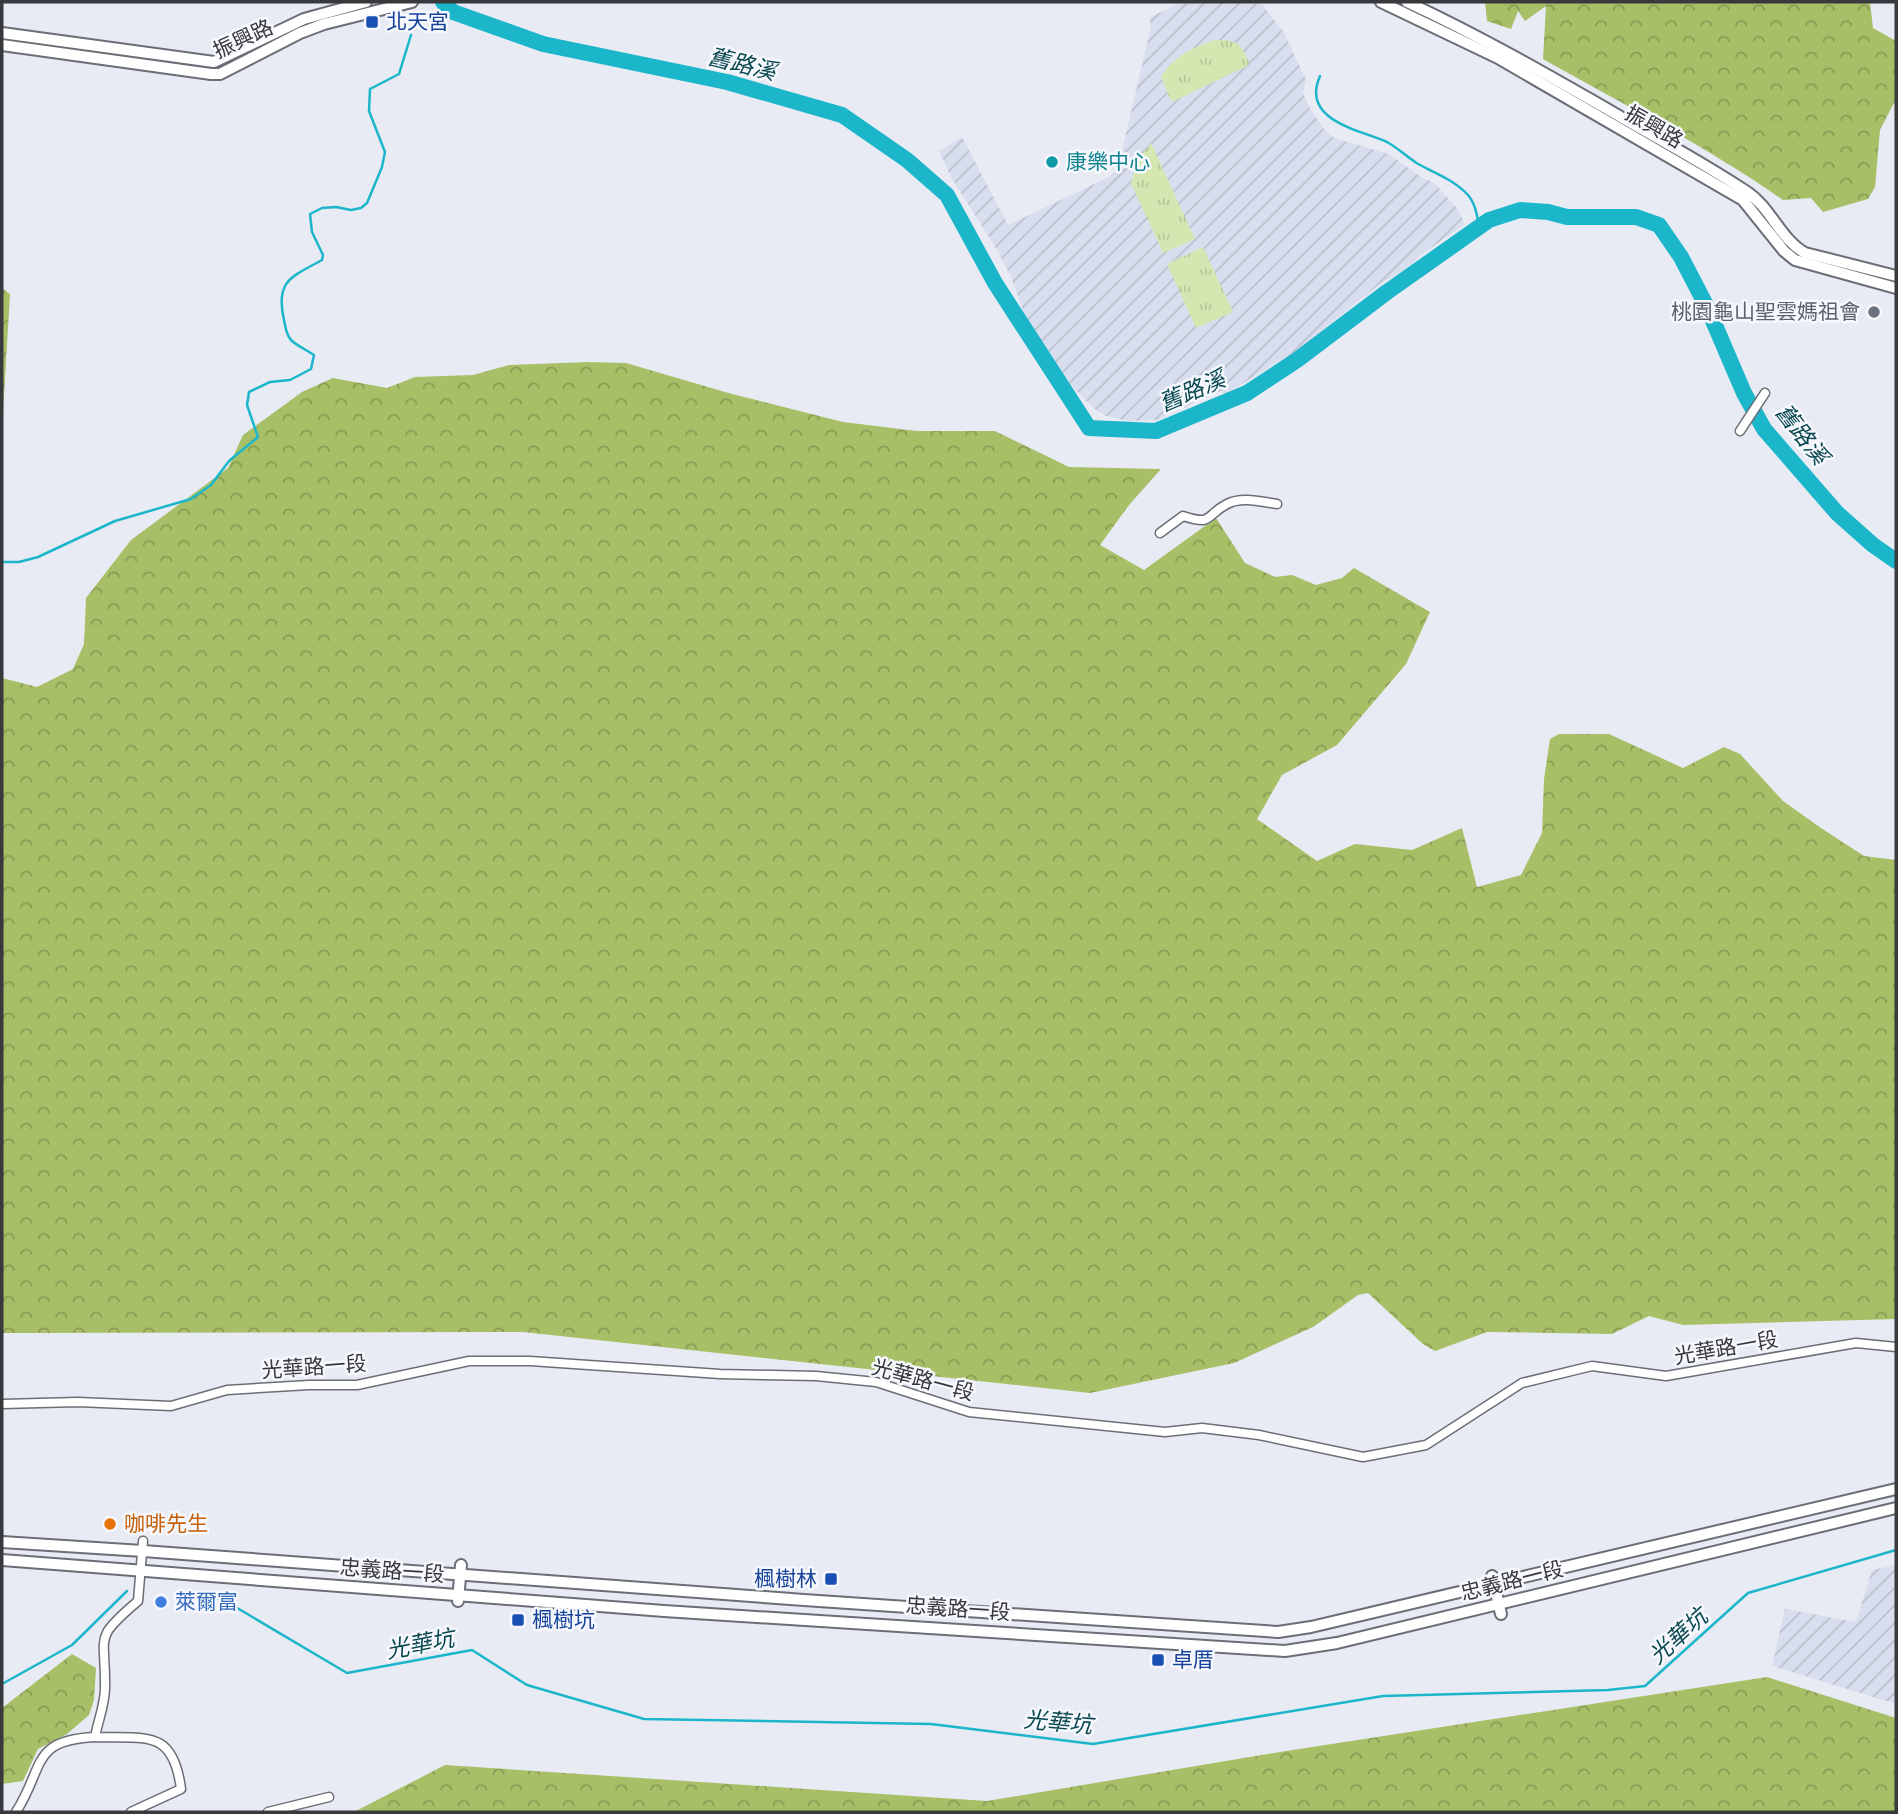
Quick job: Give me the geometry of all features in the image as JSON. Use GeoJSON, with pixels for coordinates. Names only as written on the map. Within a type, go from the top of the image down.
{"type":"FeatureCollection","features":[{"type":"Feature","properties":{"kind":"main road","name":"振興路"},"geometry":{"type":"LineString","coordinates":[[2,33],[214,62],[304,19],[366,2]]}},
{"type":"Feature","properties":{"kind":"main road","name":"振興路"},"geometry":{"type":"LineString","coordinates":[[2,45],[211,75],[220,74],[300,33],[324,24],[412,2]]}},
{"type":"Feature","properties":{"kind":"main road","name":"振興路"},"geometry":{"type":"LineString","coordinates":[[1381,2],[1498,58],[1743,200],[1784,251],[1795,260],[1896,288]]}},
{"type":"Feature","properties":{"kind":"main road","name":"振興路"},"geometry":{"type":"LineString","coordinates":[[1407,2],[1536,68],[1751,194],[1768,211],[1795,247],[1805,253],[1896,276]]}},
{"type":"Feature","properties":{"kind":"main road","name":"忠義路一段"},"geometry":{"type":"LineString","coordinates":[[2,1542],[143,1546],[1278,1632],[1311,1627],[1493,1580],[1896,1489]]}},
{"type":"Feature","properties":{"kind":"main road","name":"忠義路一段"},"geometry":{"type":"LineString","coordinates":[[2,1560],[459,1599],[802,1623],[1285,1651],[1337,1643],[1500,1609],[1896,1508]]}},
{"type":"Feature","properties":{"kind":"main road"},"geometry":{"type":"LineString","coordinates":[[459,1599],[461,1570]]}},
{"type":"Feature","properties":{"kind":"main road"},"geometry":{"type":"LineString","coordinates":[[1493,1580],[1500,1609]]}},
{"type":"Feature","properties":{"kind":"main road"},"geometry":{"type":"LineString","coordinates":[[802,1623],[804,1595]]}},
{"type":"Feature","properties":{"kind":"street"},"geometry":{"type":"LineString","coordinates":[[1740,431],[1765,393]]}},
{"type":"Feature","properties":{"kind":"street"},"geometry":{"type":"LineString","coordinates":[[1160,533],[1183,516],[1199,521],[1208,520],[1228,503],[1245,500],[1277,504]]}},
{"type":"Feature","properties":{"kind":"street","name":"光華路一段"},"geometry":{"type":"LineString","coordinates":[[2,1404],[78,1402],[171,1406],[227,1391],[309,1385],[358,1385],[470,1361],[530,1361],[876,1382],[969,1412],[1165,1432],[1202,1428],[1259,1435],[1363,1457],[1426,1445],[1521,1383],[1592,1366],[1666,1376],[1856,1343],[1896,1346]]}},
{"type":"Feature","properties":{"kind":"street"},"geometry":{"type":"LineString","coordinates":[[95,1737],[106,1689],[103,1640],[113,1622],[138,1601],[143,1546]]}},
{"type":"Feature","properties":{"kind":"street"},"geometry":{"type":"LineString","coordinates":[[16,1812],[44,1754],[69,1738],[159,1741],[174,1757],[181,1789],[131,1812]]}},
{"type":"Feature","properties":{"kind":"street"},"geometry":{"type":"LineString","coordinates":[[268,1812],[330,1797]]}},
{"type":"Feature","properties":{"kind":"shaded area"},"geometry":{"type":"Polygon","coordinates":[[[1181,2],[1260,2],[1283,31],[1306,80],[1303,93],[1324,129],[1334,138],[1389,154],[1424,179],[1433,182],[1457,208],[1465,224],[1407,268],[1381,283],[1298,350],[1224,395],[1221,391],[1157,420],[1129,421],[1106,416],[1093,408],[1069,383],[1029,327],[1011,277],[952,179],[939,151],[962,137],[1008,225],[1109,177],[1120,159],[1151,27],[1149,18],[1181,2]]]}},
{"type":"Feature","properties":{"kind":"shaded area"},"geometry":{"type":"Polygon","coordinates":[[[1896,1565],[1896,1704],[1772,1666],[1785,1609],[1856,1622],[1872,1570],[1896,1565]]]}},
{"type":"Feature","properties":{"kind":"green space"},"geometry":{"type":"Polygon","coordinates":[[[1485,2],[1870,2],[1873,28],[1896,41],[1896,99],[1880,130],[1875,187],[1868,199],[1823,212],[1811,198],[1783,200],[1695,144],[1543,59],[1546,6],[1525,21],[1518,11],[1511,29],[1487,21],[1485,2]]]}},
{"type":"Feature","properties":{"kind":"green space"},"geometry":{"type":"Polygon","coordinates":[[[1214,40],[1237,44],[1249,62],[1247,66],[1174,101],[1170,99],[1161,77],[1166,70],[1184,54],[1214,40]]]}},
{"type":"Feature","properties":{"kind":"green space"},"geometry":{"type":"Polygon","coordinates":[[[1151,143],[1195,239],[1163,253],[1131,183],[1138,160],[1151,143]]]}},
{"type":"Feature","properties":{"kind":"green space"},"geometry":{"type":"Polygon","coordinates":[[[1203,247],[1233,312],[1196,328],[1167,264],[1203,247]]]}},
{"type":"Feature","properties":{"kind":"green space"},"geometry":{"type":"Polygon","coordinates":[[[2,288],[10,294],[2,429],[2,288]]]}},
{"type":"Feature","properties":{"kind":"green space"},"geometry":{"type":"Polygon","coordinates":[[[626,363],[732,394],[843,422],[917,431],[995,431],[1069,467],[1161,469],[1129,505],[1100,545],[1144,570],[1216,518],[1245,563],[1275,577],[1292,575],[1316,585],[1342,578],[1354,568],[1430,612],[1406,664],[1337,745],[1282,775],[1257,819],[1317,861],[1355,844],[1412,850],[1462,828],[1477,887],[1521,875],[1542,833],[1544,779],[1550,739],[1559,734],[1609,734],[1683,768],[1724,747],[1740,754],[1783,801],[1821,828],[1864,856],[1896,860],[1896,1319],[1683,1325],[1649,1316],[1612,1334],[1487,1332],[1435,1351],[1423,1344],[1368,1293],[1358,1295],[1313,1327],[1234,1363],[1090,1393],[523,1332],[2,1333],[2,678],[37,687],[73,669],[84,644],[86,598],[131,540],[228,468],[243,435],[302,392],[333,378],[387,388],[415,377],[473,375],[509,365],[626,363]]]}},
{"type":"Feature","properties":{"kind":"green space"},"geometry":{"type":"Polygon","coordinates":[[[72,1654],[96,1668],[94,1700],[89,1715],[67,1734],[38,1749],[23,1781],[2,1784],[2,1708],[72,1654]]]}},
{"type":"Feature","properties":{"kind":"green space"},"geometry":{"type":"Polygon","coordinates":[[[1767,1677],[1896,1718],[1896,1812],[354,1812],[445,1765],[987,1801],[1280,1752],[1767,1677]]]}},
{"type":"Feature","properties":{"kind":"waterway","name":"舊路溪"},"geometry":{"type":"LineString","coordinates":[[443,2],[453,12],[543,44],[727,82],[842,115],[907,160],[947,195],[995,283],[1089,428],[1156,431],[1247,393],[1297,360],[1489,220],[1520,210],[1548,212],[1567,217],[1636,217],[1659,225],[1681,257],[1708,309],[1744,393],[1764,429],[1837,513],[1873,545],[1896,561]]}},
{"type":"Feature","properties":{"kind":"waterway"},"geometry":{"type":"LineString","coordinates":[[435,16],[448,7]]}},
{"type":"Feature","properties":{"kind":"waterway"},"geometry":{"type":"LineString","coordinates":[[2,562],[19,562],[38,557],[115,521],[191,499],[211,485],[229,461],[258,437],[247,405],[249,392],[270,382],[290,380],[311,369],[314,355],[293,342],[287,333],[282,307],[284,288],[294,276],[322,260],[323,255],[312,232],[310,214],[322,208],[351,210],[361,208],[367,203],[382,167],[385,152],[369,111],[370,89],[399,74],[411,35]]}},
{"type":"Feature","properties":{"kind":"waterway"},"geometry":{"type":"LineString","coordinates":[[1320,76],[1316,91],[1318,104],[1326,113],[1349,128],[1387,142],[1418,164],[1457,185],[1472,202],[1479,225]]}},
{"type":"Feature","properties":{"kind":"waterway","name":"光華坑"},"geometry":{"type":"LineString","coordinates":[[209,1597],[222,1599],[347,1673],[472,1650],[527,1685],[644,1719],[931,1724],[1093,1744],[1383,1696],[1608,1690],[1645,1686],[1748,1593],[1896,1550]]}},
{"type":"Feature","properties":{"kind":"waterway","name":"光華坑"},"geometry":{"type":"LineString","coordinates":[[2,1684],[72,1645],[127,1591]]}},
{"type":"Feature","properties":{"kind":"place","name":"北天宮"},"geometry":{"type":"Point","coordinates":[372,22]}},
{"type":"Feature","properties":{"kind":"place","name":"康樂中心"},"geometry":{"type":"Point","coordinates":[1052,162]}},
{"type":"Feature","properties":{"kind":"place","name":"桃園龜山聖雲媽祖會"},"geometry":{"type":"Point","coordinates":[1874,312]}},
{"type":"Feature","properties":{"kind":"place","name":"咖啡先生"},"geometry":{"type":"Point","coordinates":[110,1524]}},
{"type":"Feature","properties":{"kind":"place","name":"楓樹林"},"geometry":{"type":"Point","coordinates":[831,1579]}},
{"type":"Feature","properties":{"kind":"place","name":"萊爾富"},"geometry":{"type":"Point","coordinates":[161,1602]}},
{"type":"Feature","properties":{"kind":"place","name":"楓樹坑"},"geometry":{"type":"Point","coordinates":[518,1620]}},
{"type":"Feature","properties":{"kind":"place","name":"卓厝"},"geometry":{"type":"Point","coordinates":[1158,1660]}}]}
